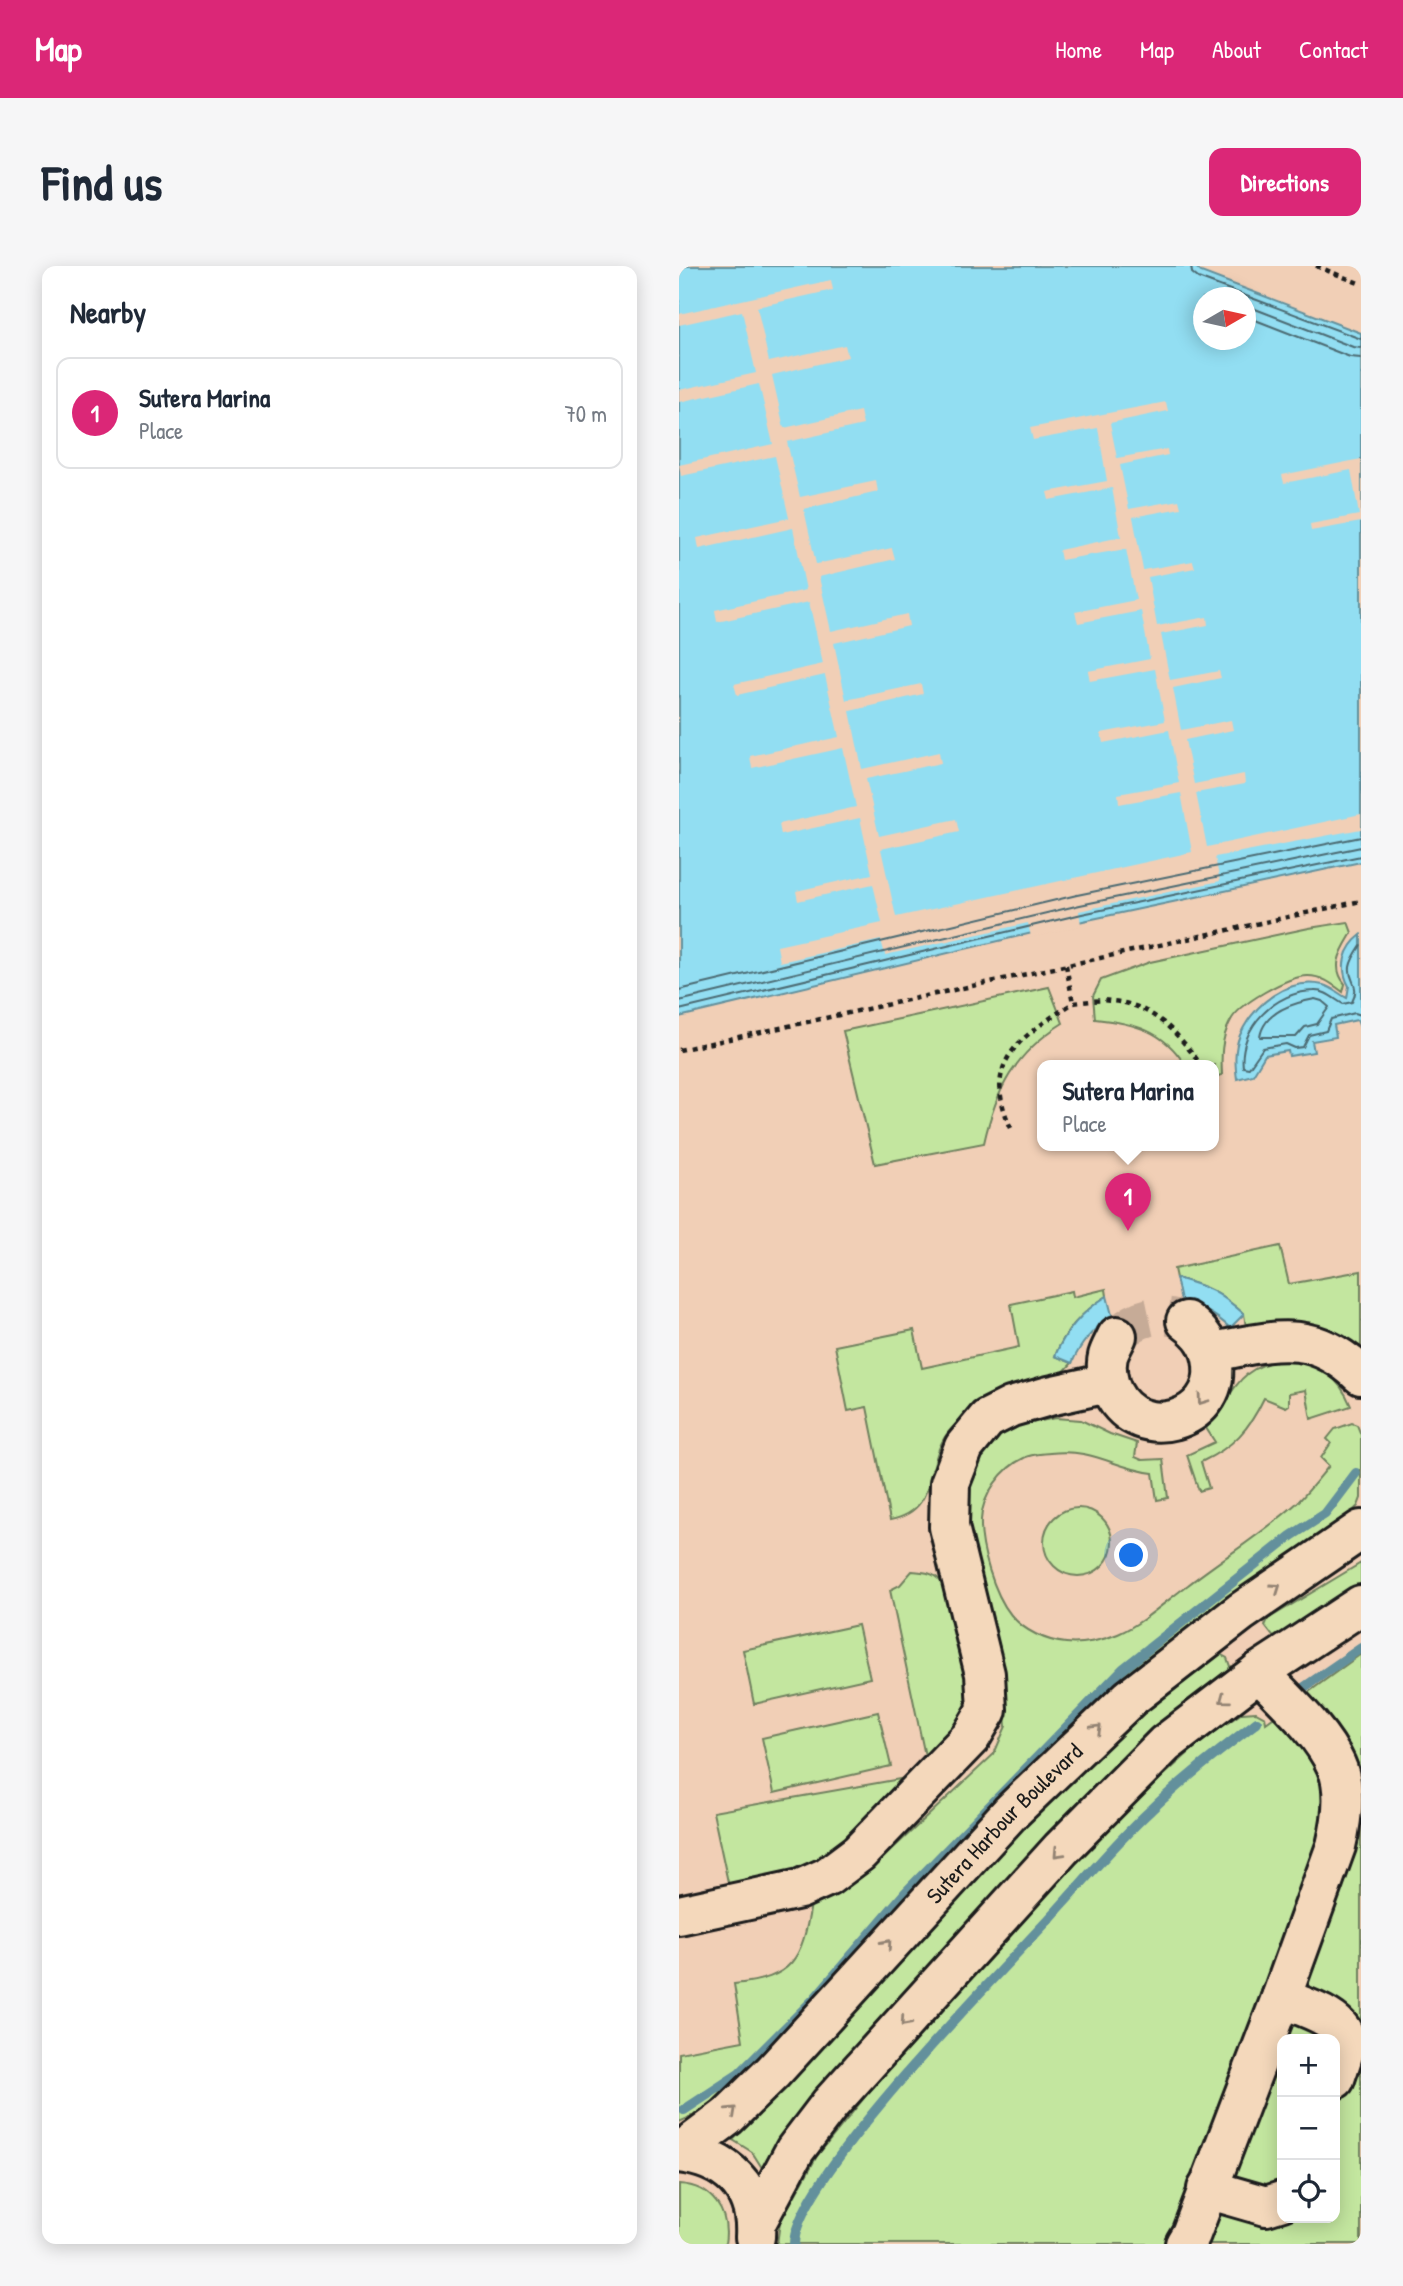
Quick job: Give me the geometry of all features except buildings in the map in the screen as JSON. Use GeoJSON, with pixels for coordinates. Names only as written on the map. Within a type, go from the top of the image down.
{"type":"FeatureCollection","features":[{"type":"Feature","properties":{"kind":"street"},"geometry":{"type":"LineString","coordinates":[[1117,1336],[1107,1358],[1108,1383],[1118,1402],[1134,1416],[1155,1423],[1176,1421],[1195,1411],[1208,1394],[1214,1374],[1212,1352],[1206,1339],[1186,1321]]}},
{"type":"Feature","properties":{"kind":"street"},"geometry":{"type":"LineString","coordinates":[[1212,1352],[1279,1340],[1310,1342],[1350,1364],[1361,1375]]}},
{"type":"Feature","properties":{"kind":"street"},"geometry":{"type":"LineString","coordinates":[[679,1915],[800,1889],[827,1877],[859,1853],[971,1737],[987,1710],[985,1674],[949,1527],[950,1483],[964,1447],[987,1419],[1011,1407],[1108,1383]]}},
{"type":"Feature","properties":{"kind":"street","name":"Sutera Harbour Boulevard"},"geometry":{"type":"LineString","coordinates":[[679,2153],[727,2117],[773,2072],[1010,1813],[1130,1698],[1241,1612],[1361,1530]]}},
{"type":"Feature","properties":{"kind":"street"},"geometry":{"type":"LineString","coordinates":[[755,2234],[795,2150],[830,2104],[1062,1849],[1164,1744],[1259,1672],[1361,1605]]}},
{"type":"Feature","properties":{"kind":"street"},"geometry":{"type":"LineString","coordinates":[[1185,2244],[1282,1998],[1336,1846],[1342,1820],[1337,1766],[1321,1740],[1259,1672]]}},
{"type":"Feature","properties":{"kind":"street"},"geometry":{"type":"LineString","coordinates":[[1282,1998],[1332,2020],[1342,2029],[1345,2042],[1340,2060]]}},
{"type":"Feature","properties":{"kind":"street"},"geometry":{"type":"LineString","coordinates":[[679,2153],[698,2155],[731,2173],[743,2187],[752,2205],[755,2234]]}},
{"type":"Feature","properties":{"kind":"street"},"geometry":{"type":"LineString","coordinates":[[1207,2189],[1266,2206],[1277,2203]]}},
{"type":"Feature","properties":{"kind":"path"},"geometry":{"type":"LineString","coordinates":[[1316,266],[1361,284]]}},
{"type":"Feature","properties":{"kind":"path"},"geometry":{"type":"LineString","coordinates":[[679,1050],[1361,901]]}},
{"type":"Feature","properties":{"kind":"path"},"geometry":{"type":"LineString","coordinates":[[1066,965],[1073,1003]]}},
{"type":"Feature","properties":{"kind":"path"},"geometry":{"type":"LineString","coordinates":[[1011,1128],[1001,1107],[999,1083],[1005,1061],[1024,1038],[1073,1003],[1109,1000],[1134,1005],[1159,1018],[1180,1036],[1197,1060]]}},
{"type":"Feature","properties":{"kind":"green space"},"geometry":{"type":"Polygon","coordinates":[[[1348,922],[1352,933],[1341,952],[1338,964],[1338,971],[1345,984],[1343,992],[1331,983],[1308,976],[1289,981],[1253,1000],[1235,1015],[1227,1028],[1222,1048],[1222,1075],[1219,1076],[1219,1060],[1182,1060],[1167,1044],[1146,1030],[1095,1019],[1093,996],[1101,980],[1150,962],[1348,922]]]}},
{"type":"Feature","properties":{"kind":"green space"},"geometry":{"type":"Polygon","coordinates":[[[1049,987],[1063,1023],[1032,1047],[1010,1074],[995,1106],[984,1143],[875,1164],[843,1031],[1049,987]]]}},
{"type":"Feature","properties":{"kind":"green space"},"geometry":{"type":"Polygon","coordinates":[[[1280,1246],[1289,1284],[1361,1271],[1361,1361],[1247,1333],[1244,1314],[1227,1300],[1213,1291],[1176,1278],[1174,1269],[1280,1246]]]}},
{"type":"Feature","properties":{"kind":"green space"},"geometry":{"type":"Polygon","coordinates":[[[1106,1289],[1107,1296],[1076,1322],[1059,1346],[1055,1356],[1072,1363],[1061,1374],[1049,1380],[992,1396],[968,1412],[943,1440],[930,1482],[918,1506],[907,1514],[890,1520],[867,1407],[848,1411],[835,1346],[914,1330],[922,1368],[1019,1347],[1011,1304],[1072,1291],[1073,1297],[1106,1289]]]}},
{"type":"Feature","properties":{"kind":"green space"},"geometry":{"type":"Polygon","coordinates":[[[1289,1359],[1320,1369],[1335,1380],[1351,1406],[1311,1419],[1306,1390],[1289,1393],[1289,1405],[1286,1407],[1264,1398],[1239,1436],[1201,1462],[1209,1488],[1199,1491],[1187,1455],[1215,1442],[1206,1428],[1247,1374],[1271,1362],[1289,1359]]]}},
{"type":"Feature","properties":{"kind":"green space"},"geometry":{"type":"Polygon","coordinates":[[[1055,1418],[1081,1420],[1137,1443],[1135,1457],[1142,1460],[1163,1459],[1168,1498],[1157,1500],[1153,1473],[1079,1453],[1030,1456],[1001,1475],[989,1492],[982,1511],[981,1531],[989,1570],[999,1595],[1016,1621],[1036,1634],[1058,1642],[1086,1643],[1118,1634],[1145,1618],[1272,1524],[1298,1502],[1329,1466],[1321,1458],[1331,1443],[1327,1439],[1335,1429],[1352,1423],[1357,1425],[1361,1435],[1361,1498],[1358,1506],[1340,1523],[1298,1549],[1128,1677],[1058,1739],[961,1839],[742,2078],[720,2097],[679,2122],[679,2053],[743,2041],[734,1984],[770,1977],[782,1971],[798,1952],[811,1904],[834,1895],[868,1872],[994,1754],[1006,1726],[1004,1702],[966,1528],[966,1483],[985,1447],[1003,1429],[1055,1418]]]}},
{"type":"Feature","properties":{"kind":"green space"},"geometry":{"type":"Polygon","coordinates":[[[1078,1508],[1091,1511],[1102,1518],[1109,1529],[1112,1542],[1109,1555],[1102,1566],[1091,1573],[1078,1576],[1065,1573],[1054,1566],[1047,1555],[1044,1542],[1047,1529],[1054,1518],[1065,1511],[1078,1508]]]}},
{"type":"Feature","properties":{"kind":"green space"},"geometry":{"type":"Polygon","coordinates":[[[1361,1563],[1361,1587],[1275,1639],[1265,1626],[1268,1619],[1361,1563]]]}},
{"type":"Feature","properties":{"kind":"green space"},"geometry":{"type":"Polygon","coordinates":[[[912,1571],[935,1576],[946,1591],[962,1639],[971,1687],[963,1713],[952,1729],[925,1756],[890,1590],[900,1585],[912,1571]]]}},
{"type":"Feature","properties":{"kind":"green space"},"geometry":{"type":"Polygon","coordinates":[[[858,1625],[870,1678],[754,1704],[743,1650],[858,1625]]]}},
{"type":"Feature","properties":{"kind":"green space"},"geometry":{"type":"Polygon","coordinates":[[[1218,1653],[1227,1658],[1233,1675],[816,2091],[790,2123],[764,2171],[752,2152],[733,2140],[798,2074],[976,1871],[1145,1705],[1218,1653]]]}},
{"type":"Feature","properties":{"kind":"green space"},"geometry":{"type":"Polygon","coordinates":[[[1361,1654],[1361,2244],[777,2244],[780,2222],[817,2156],[868,2093],[1023,1917],[1122,1813],[1203,1740],[1242,1713],[1256,1712],[1265,1717],[1266,1723],[1361,1654]]]}},
{"type":"Feature","properties":{"kind":"green space"},"geometry":{"type":"Polygon","coordinates":[[[878,1712],[891,1766],[774,1793],[762,1738],[878,1712]]]}},
{"type":"Feature","properties":{"kind":"green space"},"geometry":{"type":"Polygon","coordinates":[[[900,1779],[896,1793],[841,1849],[793,1873],[729,1887],[713,1812],[900,1779]]]}},
{"type":"Feature","properties":{"kind":"green space"},"geometry":{"type":"Polygon","coordinates":[[[679,2184],[701,2190],[717,2203],[725,2221],[725,2244],[679,2244],[679,2184]]]}},
{"type":"Feature","properties":{"kind":"water"},"geometry":{"type":"Polygon","coordinates":[[[679,266],[1195,266],[1201,272],[1240,287],[1193,287],[1193,350],[1256,350],[1256,293],[1361,333],[1361,862],[1083,921],[679,1017],[679,266]]]}},
{"type":"Feature","properties":{"kind":"water"},"geometry":{"type":"Polygon","coordinates":[[[1361,935],[1361,1030],[1357,1020],[1334,1025],[1336,1037],[1312,1041],[1314,1052],[1289,1056],[1288,1051],[1265,1055],[1253,1075],[1237,1079],[1235,1057],[1240,1035],[1254,1013],[1273,995],[1297,985],[1310,984],[1326,986],[1347,998],[1349,986],[1344,972],[1345,959],[1355,940],[1361,935]]]}},
{"type":"Feature","properties":{"kind":"water"},"geometry":{"type":"Polygon","coordinates":[[[1176,1278],[1213,1291],[1244,1314],[1230,1328],[1207,1312],[1181,1301],[1176,1278]]]}},
{"type":"Feature","properties":{"kind":"water"},"geometry":{"type":"Polygon","coordinates":[[[1107,1296],[1112,1315],[1089,1336],[1072,1363],[1055,1356],[1064,1337],[1076,1322],[1107,1296]]]}},
{"type":"Feature","properties":{"kind":"pier"},"geometry":{"type":"Polygon","coordinates":[[[831,280],[833,290],[757,307],[769,362],[845,345],[848,357],[772,375],[784,428],[860,411],[863,425],[787,442],[800,497],[876,481],[878,492],[804,509],[816,564],[892,548],[895,559],[819,577],[831,631],[907,614],[909,626],[834,643],[846,700],[921,684],[923,694],[850,711],[862,769],[939,752],[941,763],[866,779],[879,836],[956,819],[959,832],[881,849],[896,917],[1192,852],[1181,793],[1119,804],[1118,794],[1179,783],[1169,730],[1103,743],[1101,733],[1165,721],[1155,669],[1090,681],[1088,671],[1150,659],[1141,611],[1078,623],[1075,612],[1136,600],[1126,549],[1061,560],[1059,550],[1121,537],[1112,488],[1049,500],[1047,492],[1107,481],[1098,428],[1033,440],[1030,428],[1166,402],[1168,411],[1110,423],[1117,458],[1167,449],[1168,455],[1120,465],[1129,509],[1179,500],[1181,508],[1133,517],[1143,570],[1193,561],[1195,568],[1148,577],[1157,626],[1207,617],[1208,625],[1161,634],[1170,680],[1219,671],[1221,678],[1173,688],[1181,730],[1231,720],[1233,730],[1185,740],[1194,784],[1244,774],[1245,784],[1196,793],[1207,847],[1361,814],[1361,829],[1215,857],[1220,881],[1079,911],[1081,925],[1031,937],[1028,923],[885,955],[881,940],[780,962],[777,946],[882,923],[873,884],[798,901],[796,891],[872,874],[860,818],[781,835],[779,824],[856,807],[843,748],[752,768],[750,756],[839,737],[825,675],[737,695],[734,684],[823,664],[809,602],[717,622],[715,610],[806,590],[793,528],[699,549],[697,538],[789,518],[775,456],[681,476],[679,465],[773,444],[759,384],[679,402],[679,390],[756,373],[742,311],[679,325],[679,314],[831,280]]]}},
{"type":"Feature","properties":{"kind":"pier"},"geometry":{"type":"Polygon","coordinates":[[[1361,459],[1361,522],[1311,531],[1310,524],[1359,515],[1351,470],[1284,483],[1282,475],[1361,459]]]}},
{"type":"Feature","properties":{"kind":"waterway"},"geometry":{"type":"LineString","coordinates":[[684,2110],[739,2074],[814,1999],[905,1893],[1123,1669],[1291,1536],[1325,1514],[1356,1473]]}},
{"type":"Feature","properties":{"kind":"waterway"},"geometry":{"type":"LineString","coordinates":[[1303,1688],[1361,1648]]}},
{"type":"Feature","properties":{"kind":"waterway"},"geometry":{"type":"LineString","coordinates":[[794,2244],[803,2214],[827,2173],[903,2077],[1112,1849],[1190,1775],[1257,1722]]}},
{"type":"Feature","properties":{"kind":"tunnel"},"geometry":{"type":"LineString","coordinates":[[1117,1336],[1133,1324],[1149,1317],[1166,1316],[1186,1321]]}},
{"type":"Feature","properties":{"kind":"place","name":"Sutera Marina"},"geometry":{"type":"Point","coordinates":[1128,1231]}}]}
